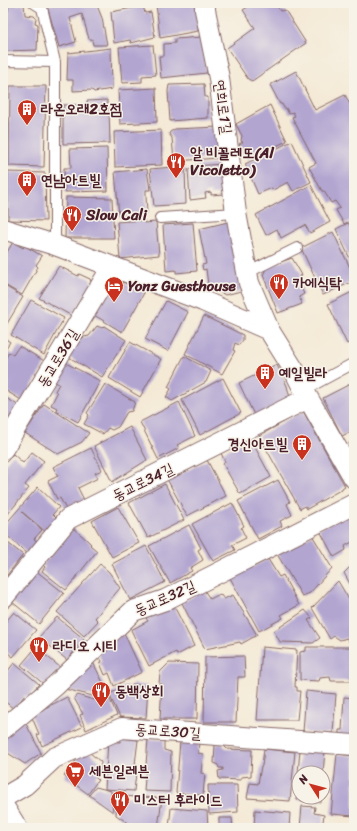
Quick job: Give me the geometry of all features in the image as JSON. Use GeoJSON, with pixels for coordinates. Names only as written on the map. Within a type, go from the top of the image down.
{"type":"FeatureCollection","features":[{"type":"Feature","properties":{"kind":"street","name":"연희로1길"},"geometry":{"type":"LineString","coordinates":[[205,3],[205,10],[219,78],[236,212],[249,283],[269,330],[294,370],[354,478]]}},
{"type":"Feature","properties":{"kind":"street"},"geometry":{"type":"LineString","coordinates":[[5,234],[55,246],[202,301],[269,330]]}},
{"type":"Feature","properties":{"kind":"street","name":"동교로36길"},"geometry":{"type":"LineString","coordinates":[[4,446],[112,267]]}},
{"type":"Feature","properties":{"kind":"street","name":"동교로34길"},"geometry":{"type":"LineString","coordinates":[[3,598],[68,519],[306,394]]}},
{"type":"Feature","properties":{"kind":"street","name":"동교로32길"},"geometry":{"type":"LineString","coordinates":[[3,729],[55,686],[133,611],[165,600],[354,504]]}},
{"type":"Feature","properties":{"kind":"street","name":"동교로30길"},"geometry":{"type":"LineString","coordinates":[[3,798],[24,785],[54,758],[122,728],[354,745]]}},
{"type":"Feature","properties":{"kind":"street"},"geometry":{"type":"LineString","coordinates":[[3,807],[16,828]]}},
{"type":"Feature","properties":{"kind":"lane"},"geometry":{"type":"LineString","coordinates":[[34,3],[42,8],[55,62],[55,246]]}},
{"type":"Feature","properties":{"kind":"lane"},"geometry":{"type":"LineString","coordinates":[[3,61],[55,62]]}},
{"type":"Feature","properties":{"kind":"lane"},"geometry":{"type":"LineString","coordinates":[[160,218],[236,212]]}},
{"type":"Feature","properties":{"kind":"lane"},"geometry":{"type":"LineString","coordinates":[[247,272],[297,248]]}},
{"type":"Feature","properties":{"kind":"lane"},"geometry":{"type":"LineString","coordinates":[[306,394],[354,363]]}},
{"type":"Feature","properties":{"kind":"building"},"geometry":{"type":"Polygon","coordinates":[[[55,3],[96,3],[102,18],[107,45],[93,45],[92,39],[89,39],[82,14],[70,18],[76,42],[59,47],[47,6],[55,3]]]}},
{"type":"Feature","properties":{"kind":"building"},"geometry":{"type":"Polygon","coordinates":[[[198,3],[198,31],[160,38],[156,4],[198,3]]]}},
{"type":"Feature","properties":{"kind":"building"},"geometry":{"type":"Polygon","coordinates":[[[254,3],[275,3],[280,11],[285,10],[306,43],[252,81],[248,79],[227,48],[255,28],[243,10],[254,3]]]}},
{"type":"Feature","properties":{"kind":"building"},"geometry":{"type":"Polygon","coordinates":[[[24,4],[25,15],[34,16],[36,18],[35,23],[38,24],[37,50],[5,51],[6,12],[8,11],[9,5],[24,4]]]}},
{"type":"Feature","properties":{"kind":"building"},"geometry":{"type":"Polygon","coordinates":[[[143,6],[145,13],[151,12],[155,37],[131,43],[130,40],[114,43],[111,12],[143,6]]]}},
{"type":"Feature","properties":{"kind":"building"},"geometry":{"type":"Polygon","coordinates":[[[202,37],[207,73],[161,78],[159,56],[164,56],[164,44],[175,43],[175,39],[202,37]]]}},
{"type":"Feature","properties":{"kind":"building"},"geometry":{"type":"Polygon","coordinates":[[[153,45],[156,75],[142,76],[142,82],[122,83],[119,47],[153,45]]]}},
{"type":"Feature","properties":{"kind":"building"},"geometry":{"type":"Polygon","coordinates":[[[111,48],[112,89],[94,92],[92,90],[73,91],[73,80],[67,80],[68,53],[111,48]]]}},
{"type":"Feature","properties":{"kind":"building"},"geometry":{"type":"Polygon","coordinates":[[[296,71],[315,110],[345,95],[352,108],[351,109],[354,116],[354,219],[344,224],[336,210],[340,208],[335,201],[331,203],[324,191],[322,191],[309,167],[316,163],[292,117],[295,116],[293,112],[289,114],[286,108],[280,104],[270,85],[296,71]]]}},
{"type":"Feature","properties":{"kind":"building"},"geometry":{"type":"Polygon","coordinates":[[[204,84],[205,97],[208,97],[208,118],[170,121],[169,85],[204,84]]]}},
{"type":"Feature","properties":{"kind":"building","name":"라온오래2호점"},"geometry":{"type":"Polygon","coordinates":[[[10,86],[46,86],[44,167],[9,166],[10,86]]]}},
{"type":"Feature","properties":{"kind":"building"},"geometry":{"type":"Polygon","coordinates":[[[156,88],[157,122],[120,124],[118,90],[156,88]]]}},
{"type":"Feature","properties":{"kind":"building"},"geometry":{"type":"Polygon","coordinates":[[[107,100],[107,109],[109,109],[110,143],[63,144],[63,105],[87,105],[87,101],[107,100]]]}},
{"type":"Feature","properties":{"kind":"building"},"geometry":{"type":"Polygon","coordinates":[[[270,105],[287,141],[248,159],[239,144],[243,142],[241,141],[242,136],[236,124],[270,105]]]}},
{"type":"Feature","properties":{"kind":"building"},"geometry":{"type":"Polygon","coordinates":[[[218,127],[220,158],[174,161],[172,138],[169,134],[170,132],[175,129],[218,127]]]}},
{"type":"Feature","properties":{"kind":"building"},"geometry":{"type":"Polygon","coordinates":[[[161,130],[162,165],[115,167],[114,132],[161,130]]]}},
{"type":"Feature","properties":{"kind":"building"},"geometry":{"type":"Polygon","coordinates":[[[292,141],[311,182],[293,191],[288,182],[273,190],[272,188],[258,194],[245,164],[292,141]]]}},
{"type":"Feature","properties":{"kind":"building"},"geometry":{"type":"Polygon","coordinates":[[[107,148],[108,191],[65,192],[64,168],[71,168],[70,149],[107,148]]]}},
{"type":"Feature","properties":{"kind":"building"},"geometry":{"type":"Polygon","coordinates":[[[222,164],[224,194],[211,195],[211,192],[205,193],[206,198],[190,200],[188,169],[195,169],[195,166],[222,164]]]}},
{"type":"Feature","properties":{"kind":"building"},"geometry":{"type":"Polygon","coordinates":[[[185,166],[186,204],[154,206],[150,169],[185,166]]]}},
{"type":"Feature","properties":{"kind":"building"},"geometry":{"type":"Polygon","coordinates":[[[147,169],[150,190],[146,190],[147,213],[119,216],[115,172],[147,169]]]}},
{"type":"Feature","properties":{"kind":"building","name":"연남아트빌"},"geometry":{"type":"Polygon","coordinates":[[[8,172],[45,173],[46,221],[8,220],[8,172]]]}},
{"type":"Feature","properties":{"kind":"building"},"geometry":{"type":"Polygon","coordinates":[[[311,185],[330,222],[310,233],[305,225],[281,238],[277,229],[266,235],[256,215],[311,185]]]}},
{"type":"Feature","properties":{"kind":"building"},"geometry":{"type":"Polygon","coordinates":[[[66,197],[112,198],[114,238],[65,238],[66,197]]]}},
{"type":"Feature","properties":{"kind":"building"},"geometry":{"type":"Polygon","coordinates":[[[144,220],[144,223],[156,222],[159,255],[120,259],[117,222],[144,220]]]}},
{"type":"Feature","properties":{"kind":"building"},"geometry":{"type":"Polygon","coordinates":[[[228,222],[241,291],[225,295],[208,285],[206,269],[203,270],[202,265],[206,264],[199,229],[228,222]]]}},
{"type":"Feature","properties":{"kind":"building"},"geometry":{"type":"Polygon","coordinates":[[[193,223],[197,271],[176,273],[176,270],[166,271],[163,225],[193,223]]]}},
{"type":"Feature","properties":{"kind":"building"},"geometry":{"type":"Polygon","coordinates":[[[348,223],[352,228],[354,227],[354,263],[352,263],[336,229],[348,223]]]}},
{"type":"Feature","properties":{"kind":"building"},"geometry":{"type":"Polygon","coordinates":[[[333,232],[354,276],[354,281],[323,295],[301,248],[333,232]]]}},
{"type":"Feature","properties":{"kind":"building"},"geometry":{"type":"Polygon","coordinates":[[[13,242],[23,248],[25,246],[42,256],[36,265],[38,267],[22,295],[3,284],[3,259],[13,242]]]}},
{"type":"Feature","properties":{"kind":"building"},"geometry":{"type":"Polygon","coordinates":[[[292,258],[302,275],[300,276],[303,284],[300,285],[304,294],[299,297],[302,304],[278,313],[263,275],[267,267],[292,258]]]}},
{"type":"Feature","properties":{"kind":"building"},"geometry":{"type":"Polygon","coordinates":[[[59,266],[78,276],[79,274],[90,279],[92,284],[72,316],[39,298],[59,266]]]}},
{"type":"Feature","properties":{"kind":"building"},"geometry":{"type":"Polygon","coordinates":[[[112,282],[122,284],[123,282],[144,293],[122,332],[94,315],[112,282]]]}},
{"type":"Feature","properties":{"kind":"building"},"geometry":{"type":"Polygon","coordinates":[[[3,285],[23,297],[5,327],[3,326],[3,285]]]}},
{"type":"Feature","properties":{"kind":"building"},"geometry":{"type":"Polygon","coordinates":[[[354,291],[354,340],[347,344],[328,304],[354,291]]]}},
{"type":"Feature","properties":{"kind":"building"},"geometry":{"type":"Polygon","coordinates":[[[31,300],[64,318],[44,355],[11,335],[31,300]]]}},
{"type":"Feature","properties":{"kind":"building"},"geometry":{"type":"Polygon","coordinates":[[[166,301],[188,312],[168,351],[145,339],[166,301]]]}},
{"type":"Feature","properties":{"kind":"building"},"geometry":{"type":"Polygon","coordinates":[[[204,316],[243,335],[243,340],[239,345],[235,343],[233,350],[235,351],[222,374],[185,354],[204,316]]]}},
{"type":"Feature","properties":{"kind":"building"},"geometry":{"type":"Polygon","coordinates":[[[97,326],[102,328],[104,326],[126,340],[102,377],[67,356],[78,337],[81,339],[89,336],[97,326]]]}},
{"type":"Feature","properties":{"kind":"building"},"geometry":{"type":"Polygon","coordinates":[[[3,337],[10,342],[3,352],[3,337]]]}},
{"type":"Feature","properties":{"kind":"building"},"geometry":{"type":"Polygon","coordinates":[[[130,342],[161,359],[140,397],[109,378],[130,342]]]}},
{"type":"Feature","properties":{"kind":"building"},"geometry":{"type":"Polygon","coordinates":[[[19,346],[46,362],[23,401],[3,389],[3,363],[9,352],[13,355],[19,346]]]}},
{"type":"Feature","properties":{"kind":"building"},"geometry":{"type":"Polygon","coordinates":[[[184,356],[211,371],[206,382],[172,401],[166,397],[171,389],[168,387],[184,356]]]}},
{"type":"Feature","properties":{"kind":"building"},"geometry":{"type":"Polygon","coordinates":[[[64,362],[100,381],[78,422],[56,410],[57,408],[51,405],[57,393],[55,391],[59,384],[53,381],[64,362]]]}},
{"type":"Feature","properties":{"kind":"building","name":"예일빌라"},"geometry":{"type":"Polygon","coordinates":[[[277,365],[287,386],[290,398],[255,417],[239,383],[277,365]]]}},
{"type":"Feature","properties":{"kind":"building"},"geometry":{"type":"Polygon","coordinates":[[[223,378],[241,413],[200,435],[182,400],[223,378]]]}},
{"type":"Feature","properties":{"kind":"building"},"geometry":{"type":"Polygon","coordinates":[[[354,382],[354,430],[342,436],[323,398],[354,382]]]}},
{"type":"Feature","properties":{"kind":"building"},"geometry":{"type":"Polygon","coordinates":[[[105,384],[135,402],[132,411],[127,412],[118,427],[112,430],[108,428],[103,434],[84,424],[89,415],[87,413],[105,384]]]}},
{"type":"Feature","properties":{"kind":"building"},"geometry":{"type":"Polygon","coordinates":[[[3,396],[21,407],[6,431],[3,429],[3,396]]]}},
{"type":"Feature","properties":{"kind":"building"},"geometry":{"type":"Polygon","coordinates":[[[179,402],[195,436],[177,445],[179,448],[158,459],[140,422],[179,402]]]}},
{"type":"Feature","properties":{"kind":"building"},"geometry":{"type":"Polygon","coordinates":[[[44,404],[89,433],[82,442],[58,454],[25,433],[44,404]]]}},
{"type":"Feature","properties":{"kind":"building","name":"경신아트빌"},"geometry":{"type":"Polygon","coordinates":[[[303,411],[345,486],[307,509],[305,506],[300,509],[259,436],[303,411]]]}},
{"type":"Feature","properties":{"kind":"building"},"geometry":{"type":"Polygon","coordinates":[[[130,427],[147,460],[112,482],[94,446],[130,427]]]}},
{"type":"Feature","properties":{"kind":"building"},"geometry":{"type":"Polygon","coordinates":[[[250,438],[271,477],[240,494],[223,464],[225,462],[221,453],[250,438]]]}},
{"type":"Feature","properties":{"kind":"building"},"geometry":{"type":"Polygon","coordinates":[[[354,441],[354,455],[349,443],[354,441]]]}},
{"type":"Feature","properties":{"kind":"building"},"geometry":{"type":"Polygon","coordinates":[[[91,448],[102,470],[95,473],[98,478],[78,488],[85,502],[67,511],[60,498],[57,499],[48,481],[58,476],[53,467],[91,448]]]}},
{"type":"Feature","properties":{"kind":"building"},"geometry":{"type":"Polygon","coordinates":[[[32,452],[44,461],[25,485],[29,488],[3,520],[3,466],[13,454],[23,463],[32,452]]]}},
{"type":"Feature","properties":{"kind":"building"},"geometry":{"type":"Polygon","coordinates":[[[207,460],[226,496],[187,516],[167,479],[176,475],[177,476],[207,460]]]}},
{"type":"Feature","properties":{"kind":"building"},"geometry":{"type":"Polygon","coordinates":[[[278,480],[290,502],[287,504],[292,515],[280,521],[282,526],[258,539],[238,501],[278,480]]]}},
{"type":"Feature","properties":{"kind":"building"},"geometry":{"type":"Polygon","coordinates":[[[165,484],[184,520],[148,538],[129,503],[165,484]]]}},
{"type":"Feature","properties":{"kind":"building"},"geometry":{"type":"Polygon","coordinates":[[[38,487],[59,507],[53,514],[58,519],[46,532],[22,512],[42,530],[34,539],[39,543],[29,555],[3,532],[3,527],[38,487]]]}},
{"type":"Feature","properties":{"kind":"building"},"geometry":{"type":"Polygon","coordinates":[[[232,503],[244,526],[241,528],[246,538],[232,545],[235,550],[213,561],[192,524],[232,503]]]}},
{"type":"Feature","properties":{"kind":"building"},"geometry":{"type":"Polygon","coordinates":[[[118,507],[139,543],[112,557],[92,521],[118,507]]]}},
{"type":"Feature","properties":{"kind":"building"},"geometry":{"type":"Polygon","coordinates":[[[354,512],[354,541],[345,546],[346,550],[334,557],[319,529],[354,512]]]}},
{"type":"Feature","properties":{"kind":"building"},"geometry":{"type":"Polygon","coordinates":[[[189,525],[201,548],[198,550],[203,560],[190,568],[192,571],[170,583],[149,546],[189,525]]]}},
{"type":"Feature","properties":{"kind":"building"},"geometry":{"type":"Polygon","coordinates":[[[73,528],[97,551],[66,590],[42,571],[45,567],[43,565],[73,528]]]}},
{"type":"Feature","properties":{"kind":"building"},"geometry":{"type":"Polygon","coordinates":[[[312,535],[332,568],[310,593],[302,596],[277,554],[312,535]]]}},
{"type":"Feature","properties":{"kind":"building"},"geometry":{"type":"Polygon","coordinates":[[[3,539],[23,555],[3,580],[3,539]]]}},
{"type":"Feature","properties":{"kind":"building"},"geometry":{"type":"Polygon","coordinates":[[[146,546],[165,582],[130,600],[112,564],[146,546]]]}},
{"type":"Feature","properties":{"kind":"building"},"geometry":{"type":"Polygon","coordinates":[[[268,559],[279,577],[283,575],[299,605],[281,615],[283,618],[259,631],[229,576],[247,566],[249,569],[268,559]]]}},
{"type":"Feature","properties":{"kind":"building"},"geometry":{"type":"Polygon","coordinates":[[[354,563],[354,591],[344,573],[354,563]]]}},
{"type":"Feature","properties":{"kind":"building"},"geometry":{"type":"Polygon","coordinates":[[[100,564],[109,572],[120,588],[95,618],[98,621],[84,636],[57,612],[100,564]]]}},
{"type":"Feature","properties":{"kind":"building"},"geometry":{"type":"Polygon","coordinates":[[[35,570],[64,593],[39,624],[11,601],[35,570]]]}},
{"type":"Feature","properties":{"kind":"building"},"geometry":{"type":"Polygon","coordinates":[[[338,581],[354,608],[354,639],[349,642],[347,638],[340,640],[334,636],[330,639],[312,608],[338,581]]]}},
{"type":"Feature","properties":{"kind":"building"},"geometry":{"type":"Polygon","coordinates":[[[204,590],[210,599],[220,594],[224,599],[233,595],[257,635],[241,644],[240,642],[205,649],[182,603],[204,590]]]}},
{"type":"Feature","properties":{"kind":"building"},"geometry":{"type":"Polygon","coordinates":[[[173,604],[194,646],[177,655],[176,652],[149,666],[131,630],[148,621],[146,618],[173,604]]]}},
{"type":"Feature","properties":{"kind":"building"},"geometry":{"type":"Polygon","coordinates":[[[305,610],[312,618],[308,620],[320,638],[313,643],[280,642],[274,631],[305,610]]]}},
{"type":"Feature","properties":{"kind":"building"},"geometry":{"type":"Polygon","coordinates":[[[14,612],[36,630],[13,657],[3,649],[3,625],[14,612]]]}},
{"type":"Feature","properties":{"kind":"building"},"geometry":{"type":"Polygon","coordinates":[[[57,617],[84,639],[67,660],[39,637],[57,617]]]}},
{"type":"Feature","properties":{"kind":"building"},"geometry":{"type":"Polygon","coordinates":[[[124,633],[142,672],[114,686],[109,673],[105,675],[100,663],[102,662],[98,652],[124,633]]]}},
{"type":"Feature","properties":{"kind":"building"},"geometry":{"type":"Polygon","coordinates":[[[39,644],[46,650],[43,653],[61,668],[46,686],[21,665],[39,644]]]}},
{"type":"Feature","properties":{"kind":"building"},"geometry":{"type":"Polygon","coordinates":[[[262,647],[297,650],[295,687],[297,687],[297,691],[300,691],[297,720],[257,720],[262,647]]]}},
{"type":"Feature","properties":{"kind":"building"},"geometry":{"type":"Polygon","coordinates":[[[306,647],[354,647],[354,681],[331,681],[330,677],[320,678],[319,681],[300,680],[300,652],[306,651],[306,647]]]}},
{"type":"Feature","properties":{"kind":"building"},"geometry":{"type":"Polygon","coordinates":[[[3,653],[8,657],[3,664],[3,653]]]}},
{"type":"Feature","properties":{"kind":"building"},"geometry":{"type":"Polygon","coordinates":[[[244,656],[245,677],[238,677],[236,722],[204,722],[205,657],[244,656]]]}},
{"type":"Feature","properties":{"kind":"building"},"geometry":{"type":"Polygon","coordinates":[[[92,660],[106,689],[93,696],[65,689],[92,660]]]}},
{"type":"Feature","properties":{"kind":"building"},"geometry":{"type":"Polygon","coordinates":[[[14,663],[39,684],[28,697],[25,695],[14,709],[3,700],[3,671],[7,672],[14,663]]]}},
{"type":"Feature","properties":{"kind":"building"},"geometry":{"type":"Polygon","coordinates":[[[169,663],[198,664],[197,719],[160,719],[162,684],[159,684],[160,672],[169,663]]]}},
{"type":"Feature","properties":{"kind":"building"},"geometry":{"type":"Polygon","coordinates":[[[132,684],[148,686],[146,718],[120,717],[109,694],[126,686],[132,687],[132,684]]]}},
{"type":"Feature","properties":{"kind":"building"},"geometry":{"type":"Polygon","coordinates":[[[306,691],[336,694],[333,733],[326,734],[303,732],[306,691]]]}},
{"type":"Feature","properties":{"kind":"building"},"geometry":{"type":"Polygon","coordinates":[[[107,693],[117,715],[86,730],[80,715],[83,714],[74,698],[78,695],[93,700],[107,693]]]}},
{"type":"Feature","properties":{"kind":"building"},"geometry":{"type":"Polygon","coordinates":[[[67,697],[82,727],[42,746],[31,715],[67,697]]]}},
{"type":"Feature","properties":{"kind":"building"},"geometry":{"type":"Polygon","coordinates":[[[344,697],[354,698],[354,737],[339,736],[339,730],[342,730],[344,697]]]}},
{"type":"Feature","properties":{"kind":"building"},"geometry":{"type":"Polygon","coordinates":[[[23,718],[41,753],[25,764],[3,750],[3,730],[23,718]]]}},
{"type":"Feature","properties":{"kind":"building"},"geometry":{"type":"Polygon","coordinates":[[[121,738],[138,740],[134,791],[105,789],[108,741],[120,742],[121,738]]]}},
{"type":"Feature","properties":{"kind":"building"},"geometry":{"type":"Polygon","coordinates":[[[148,739],[164,740],[164,750],[171,752],[170,792],[144,791],[148,739]]]}},
{"type":"Feature","properties":{"kind":"building"},"geometry":{"type":"Polygon","coordinates":[[[180,741],[199,743],[198,753],[203,754],[201,773],[205,774],[203,795],[176,793],[180,741]]]}},
{"type":"Feature","properties":{"kind":"building"},"geometry":{"type":"Polygon","coordinates":[[[221,743],[227,749],[252,750],[251,776],[241,777],[241,780],[219,779],[218,771],[223,770],[223,768],[219,768],[218,765],[214,763],[215,745],[221,743]]]}},
{"type":"Feature","properties":{"kind":"building"},"geometry":{"type":"Polygon","coordinates":[[[85,749],[101,762],[100,772],[95,777],[98,780],[88,794],[64,776],[85,749]]]}},
{"type":"Feature","properties":{"kind":"building"},"geometry":{"type":"Polygon","coordinates":[[[264,749],[295,752],[294,765],[291,765],[290,801],[247,798],[250,783],[258,784],[264,749]]]}},
{"type":"Feature","properties":{"kind":"building"},"geometry":{"type":"Polygon","coordinates":[[[300,750],[325,751],[324,765],[299,765],[300,750]]]}},
{"type":"Feature","properties":{"kind":"building"},"geometry":{"type":"Polygon","coordinates":[[[337,754],[354,756],[354,816],[331,814],[337,754]]]}},
{"type":"Feature","properties":{"kind":"building"},"geometry":{"type":"Polygon","coordinates":[[[208,785],[237,785],[238,812],[209,814],[208,785]]]}},
{"type":"Feature","properties":{"kind":"building"},"geometry":{"type":"Polygon","coordinates":[[[96,787],[111,791],[113,812],[89,795],[96,787]]]}},
{"type":"Feature","properties":{"kind":"building"},"geometry":{"type":"Polygon","coordinates":[[[117,796],[162,798],[158,828],[135,828],[116,815],[117,796]]]}},
{"type":"Feature","properties":{"kind":"building"},"geometry":{"type":"Polygon","coordinates":[[[302,806],[315,807],[314,813],[324,815],[322,828],[300,828],[302,806]]]}},
{"type":"Feature","properties":{"kind":"building"},"geometry":{"type":"Polygon","coordinates":[[[171,808],[207,811],[208,828],[169,828],[171,808]]]}},
{"type":"Feature","properties":{"kind":"building"},"geometry":{"type":"Polygon","coordinates":[[[255,810],[290,813],[289,828],[254,828],[255,810]]]}},
{"type":"Feature","properties":{"kind":"building"},"geometry":{"type":"Polygon","coordinates":[[[219,818],[232,818],[233,828],[219,828],[219,818]]]}},
{"type":"Feature","properties":{"kind":"place","name":"라온오래2호점"},"geometry":{"type":"Point","coordinates":[27,126]}},
{"type":"Feature","properties":{"kind":"place","name":"알 비꼴레또(Al Vicoletto)"},"geometry":{"type":"Point","coordinates":[176,179]}},
{"type":"Feature","properties":{"kind":"place","name":"연남아트빌"},"geometry":{"type":"Point","coordinates":[27,197]}},
{"type":"Feature","properties":{"kind":"place","name":"Slow Cali"},"geometry":{"type":"Point","coordinates":[72,232]}},
{"type":"Feature","properties":{"kind":"place","name":"카에식탁"},"geometry":{"type":"Point","coordinates":[279,300]}},
{"type":"Feature","properties":{"kind":"place","name":"Yonz Guesthouse"},"geometry":{"type":"Point","coordinates":[114,303]}},
{"type":"Feature","properties":{"kind":"place","name":"예일빌라"},"geometry":{"type":"Point","coordinates":[265,390]}},
{"type":"Feature","properties":{"kind":"place","name":"경신아트빌"},"geometry":{"type":"Point","coordinates":[302,461]}},
{"type":"Feature","properties":{"kind":"place","name":"라디오 시티"},"geometry":{"type":"Point","coordinates":[39,663]}},
{"type":"Feature","properties":{"kind":"place","name":"동백상회"},"geometry":{"type":"Point","coordinates":[101,708]}},
{"type":"Feature","properties":{"kind":"place","name":"세븐일레븐"},"geometry":{"type":"Point","coordinates":[75,788]}},
{"type":"Feature","properties":{"kind":"place","name":"미스터 후라이드"},"geometry":{"type":"Point","coordinates":[120,817]}}]}
